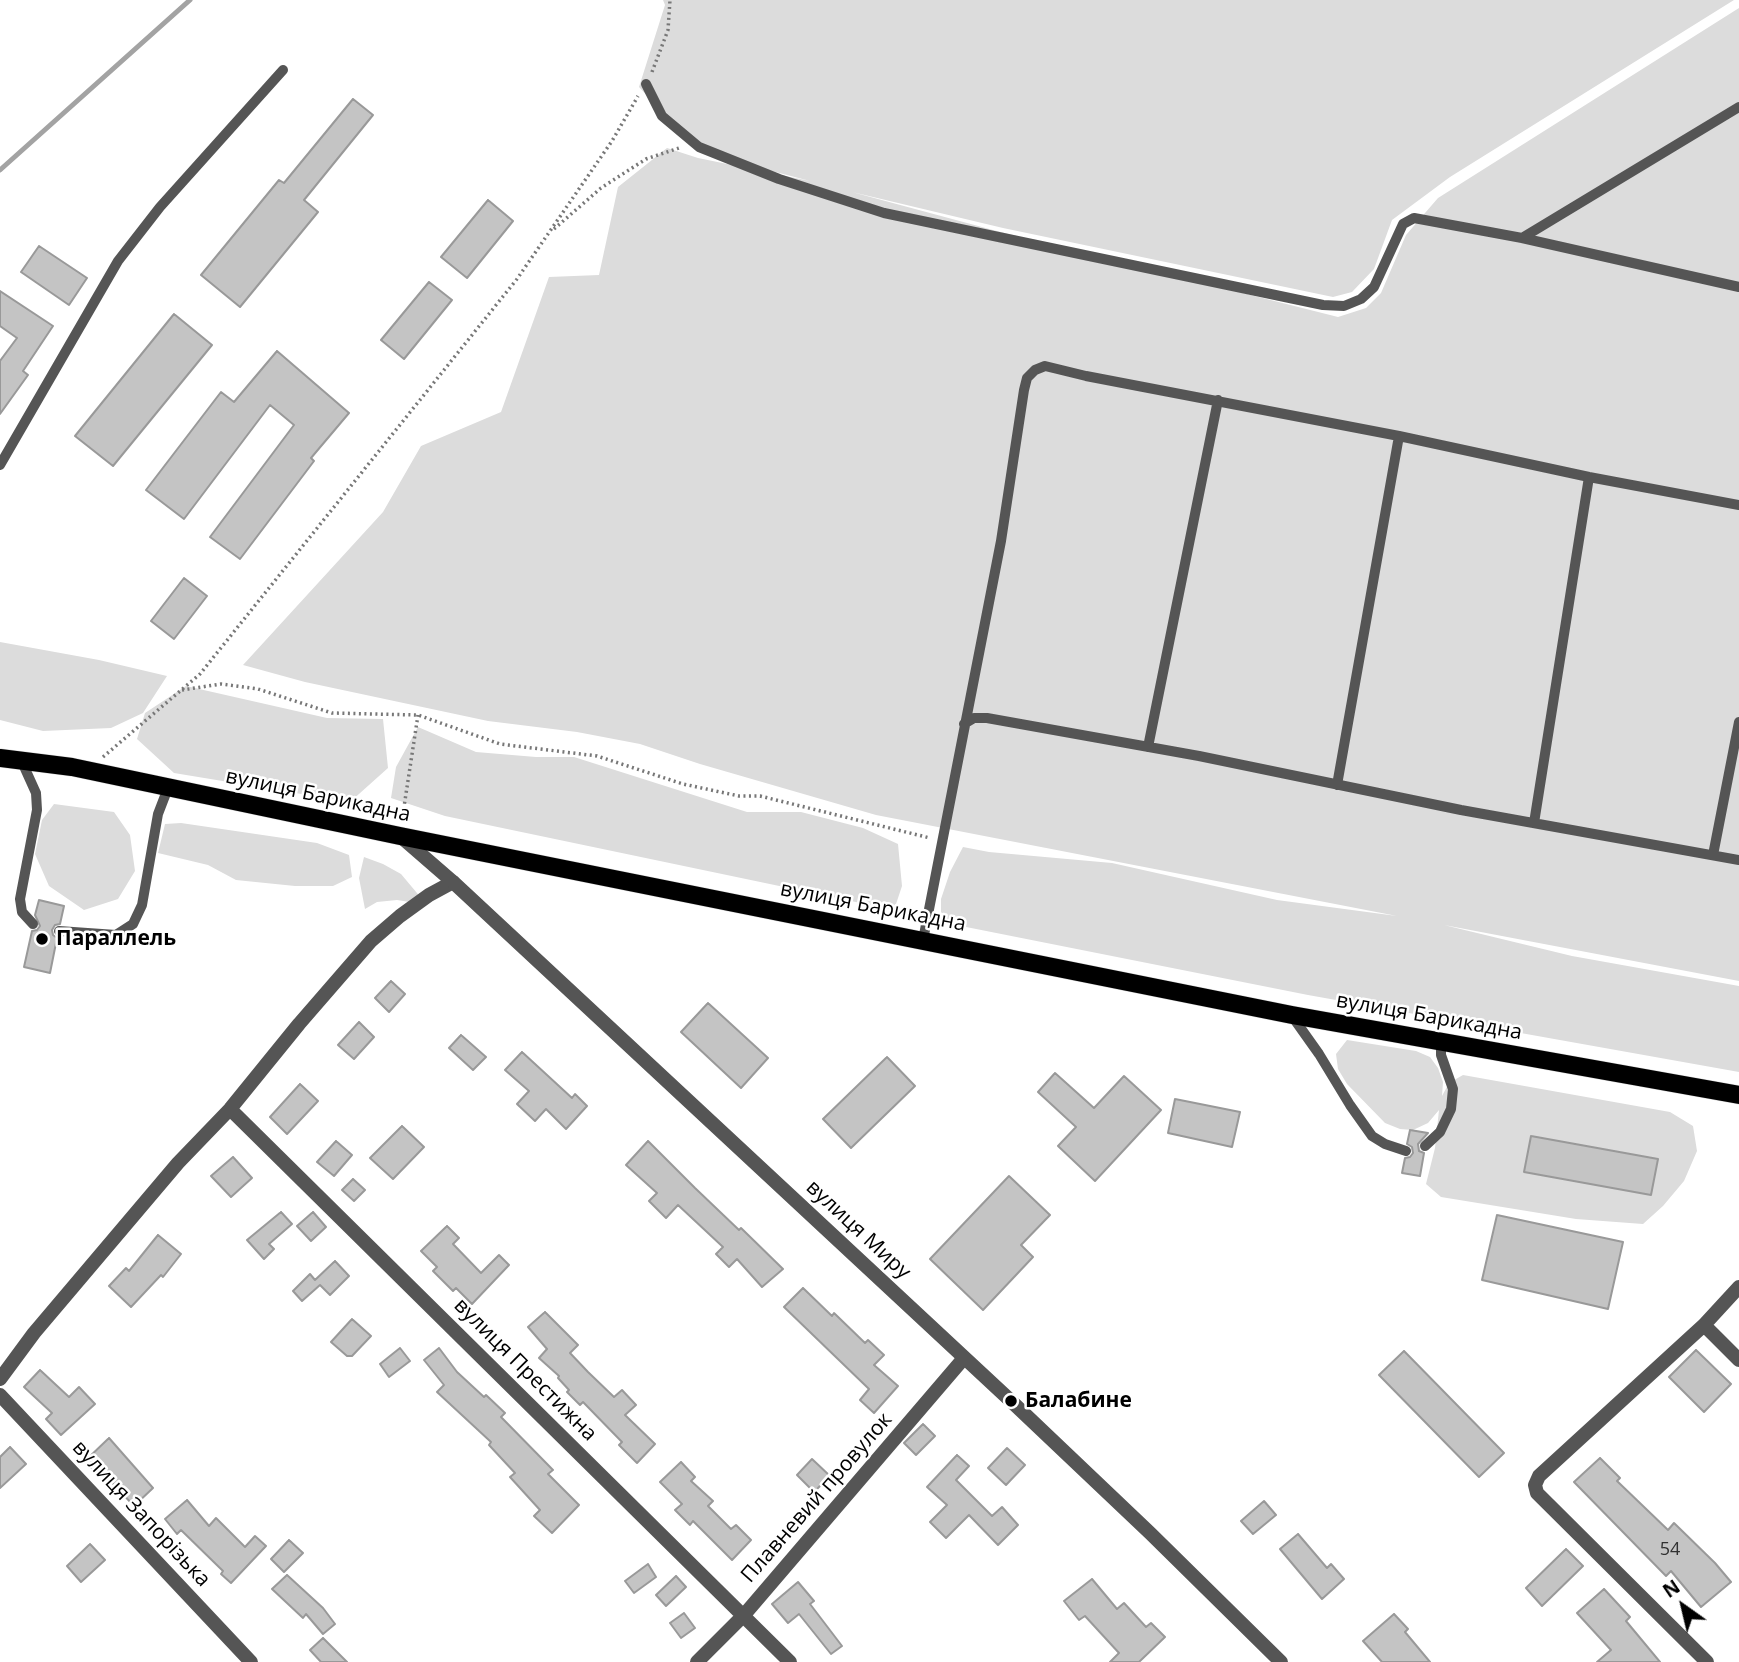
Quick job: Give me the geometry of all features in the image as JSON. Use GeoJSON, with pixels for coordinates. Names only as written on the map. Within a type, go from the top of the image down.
{"type":"FeatureCollection","features":[{"type":"Feature","properties":{"kind":"main road","name":"вулиця Барикадна"},"geometry":{"type":"LineString","coordinates":[[0,758],[72,767],[400,836],[1441,1044],[1739,1095]]}},
{"type":"Feature","properties":{"kind":"street","name":"вулиця Миру"},"geometry":{"type":"LineString","coordinates":[[400,836],[453,882],[964,1358],[1281,1662]]}},
{"type":"Feature","properties":{"kind":"street"},"geometry":{"type":"LineString","coordinates":[[0,1379],[34,1333],[169,1173],[230,1109],[371,941],[429,895],[453,882]]}},
{"type":"Feature","properties":{"kind":"street","name":"вулиця Престижна"},"geometry":{"type":"LineString","coordinates":[[230,1109],[790,1662]]}},
{"type":"Feature","properties":{"kind":"street"},"geometry":{"type":"LineString","coordinates":[[1707,1662],[1537,1493],[1535,1485],[1539,1476],[1704,1325],[1739,1287]]}},
{"type":"Feature","properties":{"kind":"street"},"geometry":{"type":"LineString","coordinates":[[1704,1325],[1739,1360]]}},
{"type":"Feature","properties":{"kind":"street","name":"Плавневий провулок"},"geometry":{"type":"LineString","coordinates":[[697,1662],[744,1615],[964,1358]]}},
{"type":"Feature","properties":{"kind":"street","name":"вулиця Запорізька"},"geometry":{"type":"LineString","coordinates":[[0,1395],[251,1662]]}},
{"type":"Feature","properties":{"kind":"lane"},"geometry":{"type":"LineString","coordinates":[[0,466],[118,261],[160,207],[283,70]]}},
{"type":"Feature","properties":{"kind":"lane"},"geometry":{"type":"LineString","coordinates":[[646,83],[662,116],[699,147],[779,179],[884,213],[1323,305],[1344,306],[1361,299],[1374,287],[1403,224],[1414,218],[1739,287]]}},
{"type":"Feature","properties":{"kind":"lane"},"geometry":{"type":"LineString","coordinates":[[1522,239],[1739,107]]}},
{"type":"Feature","properties":{"kind":"lane"},"geometry":{"type":"LineString","coordinates":[[923,940],[1001,541],[1027,378],[1035,370],[1045,366],[1739,505]]}},
{"type":"Feature","properties":{"kind":"lane"},"geometry":{"type":"LineString","coordinates":[[1148,747],[1218,400]]}},
{"type":"Feature","properties":{"kind":"lane"},"geometry":{"type":"LineString","coordinates":[[1337,785],[1399,436]]}},
{"type":"Feature","properties":{"kind":"lane"},"geometry":{"type":"LineString","coordinates":[[1534,823],[1589,477]]}},
{"type":"Feature","properties":{"kind":"lane"},"geometry":{"type":"LineString","coordinates":[[964,724],[974,718],[987,718],[1199,755],[1337,785],[1739,860]]}},
{"type":"Feature","properties":{"kind":"lane"},"geometry":{"type":"LineString","coordinates":[[1713,855],[1739,722]]}},
{"type":"Feature","properties":{"kind":"lane"},"geometry":{"type":"LineString","coordinates":[[22,762],[36,793],[37,802],[20,899],[22,912],[33,924]]}},
{"type":"Feature","properties":{"kind":"lane"},"geometry":{"type":"LineString","coordinates":[[59,931],[116,935],[132,924],[142,905],[158,814],[168,788]]}},
{"type":"Feature","properties":{"kind":"lane"},"geometry":{"type":"LineString","coordinates":[[1292,1015],[1372,1136],[1406,1151]]}},
{"type":"Feature","properties":{"kind":"lane"},"geometry":{"type":"LineString","coordinates":[[1425,1146],[1440,1132],[1451,1109],[1453,1089],[1441,1055],[1441,1044]]}},
{"type":"Feature","properties":{"kind":"path"},"geometry":{"type":"LineString","coordinates":[[72,767],[104,757],[200,674],[517,279],[612,141],[646,83],[668,30],[670,0]]}},
{"type":"Feature","properties":{"kind":"path"},"geometry":{"type":"LineString","coordinates":[[550,232],[601,188],[646,159],[679,148],[699,147]]}},
{"type":"Feature","properties":{"kind":"path"},"geometry":{"type":"LineString","coordinates":[[180,690],[221,684],[258,689],[332,713],[418,715],[500,744],[597,756],[683,784],[739,796],[760,796],[941,841]]}},
{"type":"Feature","properties":{"kind":"path"},"geometry":{"type":"LineString","coordinates":[[400,836],[418,715]]}},
{"type":"Feature","properties":{"kind":"shaded area"},"geometry":{"type":"Polygon","coordinates":[[[663,0],[1734,0],[1450,177],[1392,220],[1374,269],[1352,292],[1333,297],[1003,228],[852,192],[1338,317],[1366,308],[1381,293],[1406,235],[1438,198],[1739,8],[1739,981],[1444,925],[1572,956],[1739,986],[1739,1072],[1308,995],[941,922],[941,899],[950,872],[963,847],[989,852],[1112,863],[1277,900],[1397,916],[876,815],[640,744],[577,732],[488,721],[305,682],[243,665],[383,512],[421,446],[501,412],[549,277],[599,275],[618,187],[667,148],[698,158],[810,181],[699,152],[639,87],[665,5],[663,0]]]}},
{"type":"Feature","properties":{"kind":"shaded area"},"geometry":{"type":"Polygon","coordinates":[[[0,642],[99,660],[167,676],[143,713],[111,728],[43,731],[0,720],[0,642]]]}},
{"type":"Feature","properties":{"kind":"shaded area"},"geometry":{"type":"Polygon","coordinates":[[[186,686],[327,718],[383,719],[388,768],[350,802],[174,773],[137,739],[145,713],[186,686]]]}},
{"type":"Feature","properties":{"kind":"shaded area"},"geometry":{"type":"Polygon","coordinates":[[[418,727],[476,752],[574,757],[747,812],[801,812],[863,828],[898,844],[902,886],[894,910],[445,816],[391,798],[396,767],[418,727]]]}},
{"type":"Feature","properties":{"kind":"shaded area"},"geometry":{"type":"Polygon","coordinates":[[[54,804],[114,812],[130,835],[135,871],[118,899],[84,910],[49,886],[35,854],[42,820],[54,804]]]}},
{"type":"Feature","properties":{"kind":"shaded area"},"geometry":{"type":"Polygon","coordinates":[[[181,823],[317,843],[349,855],[352,877],[333,886],[295,886],[236,880],[208,865],[158,853],[165,824],[181,823]]]}},
{"type":"Feature","properties":{"kind":"shaded area"},"geometry":{"type":"Polygon","coordinates":[[[364,857],[401,874],[422,899],[416,903],[397,900],[377,902],[365,909],[359,878],[364,857]]]}},
{"type":"Feature","properties":{"kind":"shaded area"},"geometry":{"type":"Polygon","coordinates":[[[1347,1040],[1416,1051],[1430,1057],[1443,1082],[1442,1096],[1449,1083],[1463,1075],[1670,1112],[1693,1126],[1697,1151],[1684,1181],[1643,1224],[1576,1219],[1441,1197],[1426,1184],[1435,1148],[1439,1110],[1428,1123],[1413,1130],[1400,1129],[1385,1123],[1347,1084],[1338,1069],[1336,1054],[1347,1040]]]}},
{"type":"Feature","properties":{"kind":"building"},"geometry":{"type":"Polygon","coordinates":[[[353,99],[373,115],[304,200],[318,212],[240,307],[201,275],[279,180],[284,183],[353,99]]]}},
{"type":"Feature","properties":{"kind":"building"},"geometry":{"type":"Polygon","coordinates":[[[488,200],[513,221],[467,278],[441,257],[488,200]]]}},
{"type":"Feature","properties":{"kind":"building"},"geometry":{"type":"Polygon","coordinates":[[[39,246],[87,278],[69,305],[21,272],[39,246]]]}},
{"type":"Feature","properties":{"kind":"building"},"geometry":{"type":"Polygon","coordinates":[[[429,282],[452,300],[404,359],[381,340],[429,282]]]}},
{"type":"Feature","properties":{"kind":"building"},"geometry":{"type":"Polygon","coordinates":[[[0,291],[53,326],[23,371],[28,375],[0,414],[0,361],[17,338],[0,326],[0,291]]]}},
{"type":"Feature","properties":{"kind":"building"},"geometry":{"type":"Polygon","coordinates":[[[174,314],[212,345],[113,466],[75,436],[174,314]]]}},
{"type":"Feature","properties":{"kind":"building"},"geometry":{"type":"Polygon","coordinates":[[[277,351],[349,413],[311,458],[314,461],[240,559],[210,537],[294,425],[270,405],[184,519],[146,490],[221,392],[234,402],[277,351]]]}},
{"type":"Feature","properties":{"kind":"building"},"geometry":{"type":"Polygon","coordinates":[[[184,578],[207,596],[174,639],[151,621],[184,578]]]}},
{"type":"Feature","properties":{"kind":"building"},"geometry":{"type":"Polygon","coordinates":[[[39,900],[64,906],[60,924],[55,925],[52,930],[57,938],[50,973],[24,967],[32,931],[40,926],[35,915],[39,900]]]}},
{"type":"Feature","properties":{"kind":"building"},"geometry":{"type":"Polygon","coordinates":[[[391,981],[405,994],[389,1012],[375,998],[391,981]]]}},
{"type":"Feature","properties":{"kind":"building"},"geometry":{"type":"Polygon","coordinates":[[[708,1003],[768,1058],[741,1088],[681,1032],[708,1003]]]}},
{"type":"Feature","properties":{"kind":"building"},"geometry":{"type":"Polygon","coordinates":[[[359,1022],[374,1037],[354,1059],[338,1045],[359,1022]]]}},
{"type":"Feature","properties":{"kind":"building"},"geometry":{"type":"Polygon","coordinates":[[[461,1035],[486,1057],[473,1070],[449,1048],[461,1035]]]}},
{"type":"Feature","properties":{"kind":"building"},"geometry":{"type":"Polygon","coordinates":[[[522,1052],[572,1098],[575,1094],[587,1106],[566,1129],[546,1109],[535,1121],[517,1104],[529,1091],[505,1070],[522,1052]]]}},
{"type":"Feature","properties":{"kind":"building"},"geometry":{"type":"Polygon","coordinates":[[[887,1057],[915,1086],[851,1148],[823,1119],[887,1057]]]}},
{"type":"Feature","properties":{"kind":"building"},"geometry":{"type":"Polygon","coordinates":[[[1055,1073],[1094,1108],[1124,1076],[1161,1110],[1095,1181],[1058,1146],[1076,1127],[1038,1092],[1055,1073]]]}},
{"type":"Feature","properties":{"kind":"building"},"geometry":{"type":"Polygon","coordinates":[[[300,1084],[318,1101],[287,1134],[270,1117],[300,1084]]]}},
{"type":"Feature","properties":{"kind":"building"},"geometry":{"type":"Polygon","coordinates":[[[1175,1099],[1240,1112],[1232,1147],[1168,1133],[1175,1099]]]}},
{"type":"Feature","properties":{"kind":"building"},"geometry":{"type":"Polygon","coordinates":[[[402,1126],[424,1147],[393,1179],[370,1158],[402,1126]]]}},
{"type":"Feature","properties":{"kind":"building"},"geometry":{"type":"Polygon","coordinates":[[[1410,1130],[1428,1133],[1418,1144],[1419,1151],[1424,1153],[1420,1176],[1402,1173],[1405,1158],[1413,1153],[1412,1147],[1407,1144],[1410,1130]]]}},
{"type":"Feature","properties":{"kind":"building"},"geometry":{"type":"Polygon","coordinates":[[[1531,1136],[1658,1159],[1651,1195],[1524,1172],[1531,1136]]]}},
{"type":"Feature","properties":{"kind":"building"},"geometry":{"type":"Polygon","coordinates":[[[336,1141],[352,1155],[334,1176],[317,1162],[336,1141]]]}},
{"type":"Feature","properties":{"kind":"building"},"geometry":{"type":"Polygon","coordinates":[[[648,1141],[783,1269],[762,1287],[737,1259],[729,1267],[716,1254],[723,1247],[678,1205],[666,1218],[649,1201],[657,1193],[626,1165],[648,1141]]]}},
{"type":"Feature","properties":{"kind":"building"},"geometry":{"type":"Polygon","coordinates":[[[233,1157],[252,1178],[231,1197],[211,1176],[233,1157]]]}},
{"type":"Feature","properties":{"kind":"building"},"geometry":{"type":"Polygon","coordinates":[[[1009,1176],[1050,1215],[1021,1245],[1033,1257],[983,1310],[930,1259],[1009,1176]]]}},
{"type":"Feature","properties":{"kind":"building"},"geometry":{"type":"Polygon","coordinates":[[[353,1179],[365,1190],[354,1201],[342,1190],[353,1179]]]}},
{"type":"Feature","properties":{"kind":"building"},"geometry":{"type":"Polygon","coordinates":[[[281,1212],[292,1224],[269,1244],[274,1249],[264,1259],[247,1240],[281,1212]]]}},
{"type":"Feature","properties":{"kind":"building"},"geometry":{"type":"Polygon","coordinates":[[[313,1212],[326,1227],[311,1241],[297,1226],[313,1212]]]}},
{"type":"Feature","properties":{"kind":"building"},"geometry":{"type":"Polygon","coordinates":[[[1497,1215],[1623,1242],[1608,1309],[1482,1280],[1497,1215]]]}},
{"type":"Feature","properties":{"kind":"building"},"geometry":{"type":"Polygon","coordinates":[[[447,1226],[459,1238],[453,1244],[481,1273],[499,1255],[509,1265],[472,1304],[456,1288],[453,1291],[433,1271],[437,1267],[421,1251],[447,1226]]]}},
{"type":"Feature","properties":{"kind":"building"},"geometry":{"type":"Polygon","coordinates":[[[158,1235],[181,1254],[163,1277],[161,1275],[131,1307],[109,1286],[126,1268],[129,1271],[158,1235]]]}},
{"type":"Feature","properties":{"kind":"building"},"geometry":{"type":"Polygon","coordinates":[[[335,1261],[349,1276],[330,1295],[320,1285],[302,1301],[293,1291],[310,1274],[315,1280],[335,1261]]]}},
{"type":"Feature","properties":{"kind":"building"},"geometry":{"type":"Polygon","coordinates":[[[803,1288],[832,1316],[834,1313],[865,1343],[868,1340],[884,1355],[874,1365],[898,1386],[874,1413],[860,1400],[869,1389],[784,1307],[803,1288]]]}},
{"type":"Feature","properties":{"kind":"building"},"geometry":{"type":"Polygon","coordinates":[[[545,1312],[578,1345],[570,1353],[588,1372],[614,1397],[622,1390],[636,1405],[625,1415],[655,1444],[637,1463],[619,1445],[622,1442],[583,1402],[580,1405],[567,1392],[569,1390],[559,1376],[539,1358],[547,1349],[528,1327],[545,1312]]]}},
{"type":"Feature","properties":{"kind":"building"},"geometry":{"type":"Polygon","coordinates":[[[352,1319],[371,1336],[352,1356],[347,1356],[331,1342],[352,1319]]]}},
{"type":"Feature","properties":{"kind":"building"},"geometry":{"type":"Polygon","coordinates":[[[400,1348],[410,1361],[389,1377],[380,1364],[400,1348]]]}},
{"type":"Feature","properties":{"kind":"building"},"geometry":{"type":"Polygon","coordinates":[[[439,1348],[457,1372],[505,1413],[501,1417],[553,1470],[548,1474],[579,1505],[552,1533],[534,1516],[540,1510],[510,1477],[515,1473],[489,1445],[491,1442],[437,1392],[444,1385],[424,1360],[439,1348]]]}},
{"type":"Feature","properties":{"kind":"building"},"geometry":{"type":"Polygon","coordinates":[[[1696,1350],[1731,1384],[1704,1412],[1669,1377],[1696,1350]]]}},
{"type":"Feature","properties":{"kind":"building"},"geometry":{"type":"Polygon","coordinates":[[[1404,1351],[1504,1453],[1479,1477],[1379,1375],[1404,1351]]]}},
{"type":"Feature","properties":{"kind":"building"},"geometry":{"type":"Polygon","coordinates":[[[40,1370],[69,1397],[79,1387],[95,1404],[61,1435],[46,1419],[52,1413],[24,1387],[40,1370]]]}},
{"type":"Feature","properties":{"kind":"building"},"geometry":{"type":"Polygon","coordinates":[[[923,1424],[935,1436],[916,1455],[904,1443],[923,1424]]]}},
{"type":"Feature","properties":{"kind":"building"},"geometry":{"type":"Polygon","coordinates":[[[109,1438],[153,1488],[134,1506],[101,1471],[97,1474],[85,1461],[109,1438]]]}},
{"type":"Feature","properties":{"kind":"building"},"geometry":{"type":"Polygon","coordinates":[[[10,1447],[26,1464],[0,1488],[0,1457],[10,1447]]]}},
{"type":"Feature","properties":{"kind":"building"},"geometry":{"type":"Polygon","coordinates":[[[1007,1448],[1025,1465],[1006,1485],[988,1468],[1007,1448]]]}},
{"type":"Feature","properties":{"kind":"building"},"geometry":{"type":"Polygon","coordinates":[[[957,1455],[969,1466],[956,1480],[992,1516],[1002,1507],[1018,1525],[998,1545],[969,1515],[946,1538],[930,1522],[947,1505],[927,1487],[957,1455]]]}},
{"type":"Feature","properties":{"kind":"building"},"geometry":{"type":"Polygon","coordinates":[[[1600,1458],[1620,1478],[1617,1481],[1668,1530],[1674,1523],[1731,1582],[1701,1607],[1671,1571],[1666,1576],[1574,1482],[1600,1458]]]}},
{"type":"Feature","properties":{"kind":"building"},"geometry":{"type":"Polygon","coordinates":[[[812,1459],[830,1476],[814,1492],[797,1475],[812,1459]]]}},
{"type":"Feature","properties":{"kind":"building"},"geometry":{"type":"Polygon","coordinates":[[[681,1462],[695,1477],[691,1481],[713,1501],[708,1506],[731,1529],[736,1525],[751,1540],[732,1560],[693,1521],[690,1525],[675,1510],[682,1504],[660,1482],[681,1462]]]}},
{"type":"Feature","properties":{"kind":"building"},"geometry":{"type":"Polygon","coordinates":[[[187,1500],[209,1526],[216,1518],[245,1547],[255,1536],[266,1546],[231,1583],[221,1574],[223,1571],[181,1530],[177,1534],[165,1519],[187,1500]]]}},
{"type":"Feature","properties":{"kind":"building"},"geometry":{"type":"Polygon","coordinates":[[[1264,1501],[1276,1515],[1253,1534],[1241,1521],[1264,1501]]]}},
{"type":"Feature","properties":{"kind":"building"},"geometry":{"type":"Polygon","coordinates":[[[1298,1534],[1327,1568],[1331,1564],[1344,1579],[1322,1599],[1280,1549],[1298,1534]]]}},
{"type":"Feature","properties":{"kind":"building"},"geometry":{"type":"Polygon","coordinates":[[[289,1540],[303,1553],[284,1572],[271,1559],[289,1540]]]}},
{"type":"Feature","properties":{"kind":"building"},"geometry":{"type":"Polygon","coordinates":[[[90,1544],[105,1560],[81,1582],[67,1566],[90,1544]]]}},
{"type":"Feature","properties":{"kind":"building"},"geometry":{"type":"Polygon","coordinates":[[[1566,1549],[1583,1566],[1542,1606],[1526,1588],[1566,1549]]]}},
{"type":"Feature","properties":{"kind":"building"},"geometry":{"type":"Polygon","coordinates":[[[648,1564],[656,1577],[634,1593],[625,1581],[648,1564]]]}},
{"type":"Feature","properties":{"kind":"building"},"geometry":{"type":"Polygon","coordinates":[[[287,1575],[323,1608],[335,1624],[323,1634],[306,1614],[303,1618],[272,1589],[287,1575]]]}},
{"type":"Feature","properties":{"kind":"building"},"geometry":{"type":"Polygon","coordinates":[[[676,1576],[686,1587],[666,1606],[656,1595],[676,1576]]]}},
{"type":"Feature","properties":{"kind":"building"},"geometry":{"type":"Polygon","coordinates":[[[1092,1579],[1117,1609],[1124,1603],[1146,1627],[1151,1623],[1165,1637],[1139,1662],[1110,1662],[1119,1653],[1085,1616],[1079,1620],[1064,1601],[1092,1579]]]}},
{"type":"Feature","properties":{"kind":"building"},"geometry":{"type":"Polygon","coordinates":[[[798,1582],[814,1601],[810,1604],[842,1646],[831,1654],[799,1614],[788,1623],[772,1604],[798,1582]]]}},
{"type":"Feature","properties":{"kind":"building"},"geometry":{"type":"Polygon","coordinates":[[[1604,1589],[1630,1617],[1626,1621],[1660,1662],[1597,1662],[1611,1650],[1577,1613],[1604,1589]]]}},
{"type":"Feature","properties":{"kind":"building"},"geometry":{"type":"Polygon","coordinates":[[[684,1613],[695,1628],[681,1638],[670,1623],[684,1613]]]}},
{"type":"Feature","properties":{"kind":"building"},"geometry":{"type":"Polygon","coordinates":[[[1394,1614],[1408,1629],[1405,1632],[1430,1662],[1382,1662],[1363,1641],[1394,1614]]]}},
{"type":"Feature","properties":{"kind":"building"},"geometry":{"type":"Polygon","coordinates":[[[323,1638],[347,1662],[321,1662],[310,1650],[323,1638]]]}},
{"type":"Feature","properties":{"kind":"waterway"},"geometry":{"type":"LineString","coordinates":[[0,170],[190,0]]}},
{"type":"Feature","properties":{"kind":"place","name":"Параллель"},"geometry":{"type":"Point","coordinates":[42,939]}},
{"type":"Feature","properties":{"kind":"place","name":"Балабине"},"geometry":{"type":"Point","coordinates":[1011,1401]}}]}
